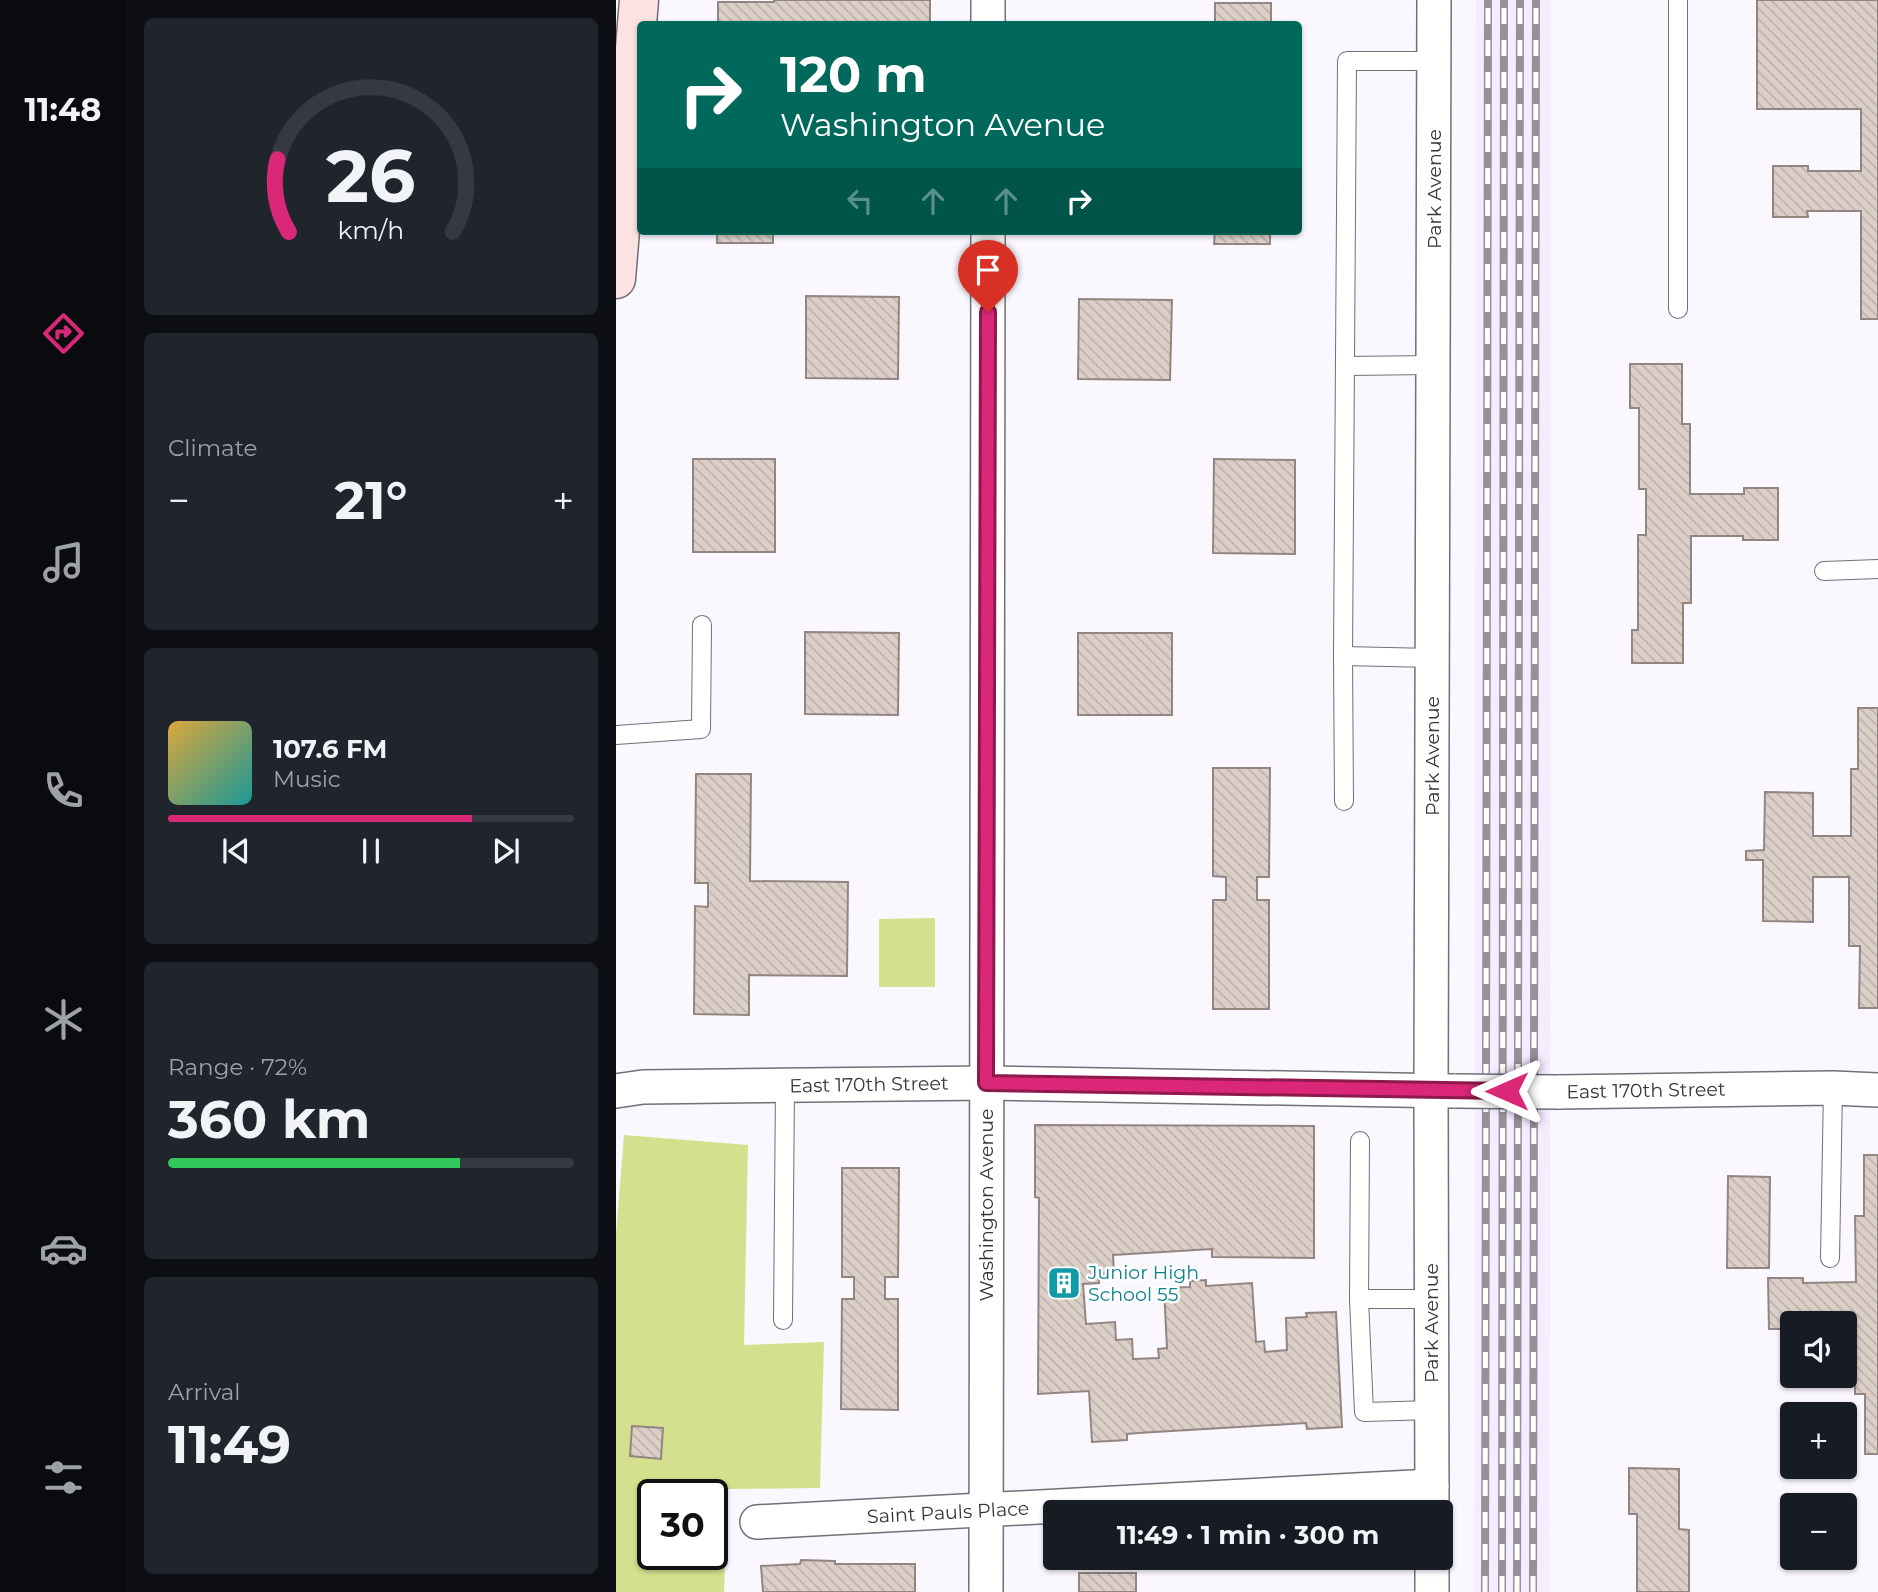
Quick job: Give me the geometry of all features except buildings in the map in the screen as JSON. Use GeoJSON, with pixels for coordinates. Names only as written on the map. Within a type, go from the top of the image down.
{"type":"FeatureCollection","features":[{"type":"Feature","properties":{"kind":"main road"},"geometry":{"type":"LineString","coordinates":[[637,21],[639,0]]}},
{"type":"Feature","properties":{"kind":"main road"},"geometry":{"type":"LineString","coordinates":[[616,279],[637,24]]}},
{"type":"Feature","properties":{"kind":"street"},"geometry":{"type":"LineString","coordinates":[[988,0],[988,21]]}},
{"type":"Feature","properties":{"kind":"street","name":"Park Avenue"},"geometry":{"type":"LineString","coordinates":[[1432,1499],[1431,1299],[1443,1091],[1432,658],[1434,0]]}},
{"type":"Feature","properties":{"kind":"street","name":"Washington Avenue"},"geometry":{"type":"LineString","coordinates":[[986,1592],[988,235]]}},
{"type":"Feature","properties":{"kind":"street","name":"East 170th Street"},"geometry":{"type":"LineString","coordinates":[[616,1091],[643,1087],[986,1083],[1558,1092],[1833,1088],[1878,1090]]}},
{"type":"Feature","properties":{"kind":"street","name":"Saint Pauls Place"},"geometry":{"type":"LineString","coordinates":[[757,1522],[986,1510],[1432,1499]]}},
{"type":"Feature","properties":{"kind":"street"},"geometry":{"type":"LineString","coordinates":[[1432,1570],[1432,1592]]}},
{"type":"Feature","properties":{"kind":"lane"},"geometry":{"type":"LineString","coordinates":[[1678,0],[1678,309]]}},
{"type":"Feature","properties":{"kind":"lane"},"geometry":{"type":"LineString","coordinates":[[1344,801],[1347,61],[1434,61]]}},
{"type":"Feature","properties":{"kind":"lane"},"geometry":{"type":"LineString","coordinates":[[1345,366],[1433,365]]}},
{"type":"Feature","properties":{"kind":"lane"},"geometry":{"type":"LineString","coordinates":[[1824,571],[1878,569]]}},
{"type":"Feature","properties":{"kind":"lane"},"geometry":{"type":"LineString","coordinates":[[616,736],[701,729],[702,625]]}},
{"type":"Feature","properties":{"kind":"lane"},"geometry":{"type":"LineString","coordinates":[[1343,656],[1432,658]]}},
{"type":"Feature","properties":{"kind":"lane"},"geometry":{"type":"LineString","coordinates":[[783,1320],[785,1085]]}},
{"type":"Feature","properties":{"kind":"lane"},"geometry":{"type":"LineString","coordinates":[[1830,1258],[1833,1088]]}},
{"type":"Feature","properties":{"kind":"lane"},"geometry":{"type":"LineString","coordinates":[[1360,1141],[1359,1299],[1364,1412],[1432,1410]]}},
{"type":"Feature","properties":{"kind":"lane"},"geometry":{"type":"LineString","coordinates":[[1359,1299],[1431,1299]]}},
{"type":"Feature","properties":{"kind":"shaded area"},"geometry":{"type":"Polygon","coordinates":[[[1476,0],[1551,0],[1550,1592],[1474,1592],[1476,0]]]}},
{"type":"Feature","properties":{"kind":"green space"},"geometry":{"type":"Polygon","coordinates":[[[935,918],[935,987],[879,987],[879,919],[935,918]]]}},
{"type":"Feature","properties":{"kind":"green space"},"geometry":{"type":"Polygon","coordinates":[[[624,1135],[748,1145],[744,1345],[824,1342],[820,1488],[728,1489],[728,1479],[637,1479],[637,1570],[725,1570],[724,1592],[616,1592],[616,1233],[624,1135]]]}},
{"type":"Feature","properties":{"kind":"railway"},"geometry":{"type":"LineString","coordinates":[[1485,1592],[1488,0]]}},
{"type":"Feature","properties":{"kind":"railway"},"geometry":{"type":"LineString","coordinates":[[1502,1592],[1504,0]]}},
{"type":"Feature","properties":{"kind":"railway"},"geometry":{"type":"LineString","coordinates":[[1517,1592],[1520,0]]}},
{"type":"Feature","properties":{"kind":"railway"},"geometry":{"type":"LineString","coordinates":[[1533,1592],[1536,0]]}},
{"type":"Feature","properties":{"kind":"place","name":"Junior High School 55"},"geometry":{"type":"Point","coordinates":[1064,1283]}},
{"type":"Feature","properties":{"kind":"route"},"geometry":{"type":"LineString","coordinates":[[988,312],[986,1083],[1507,1091]]}}]}
